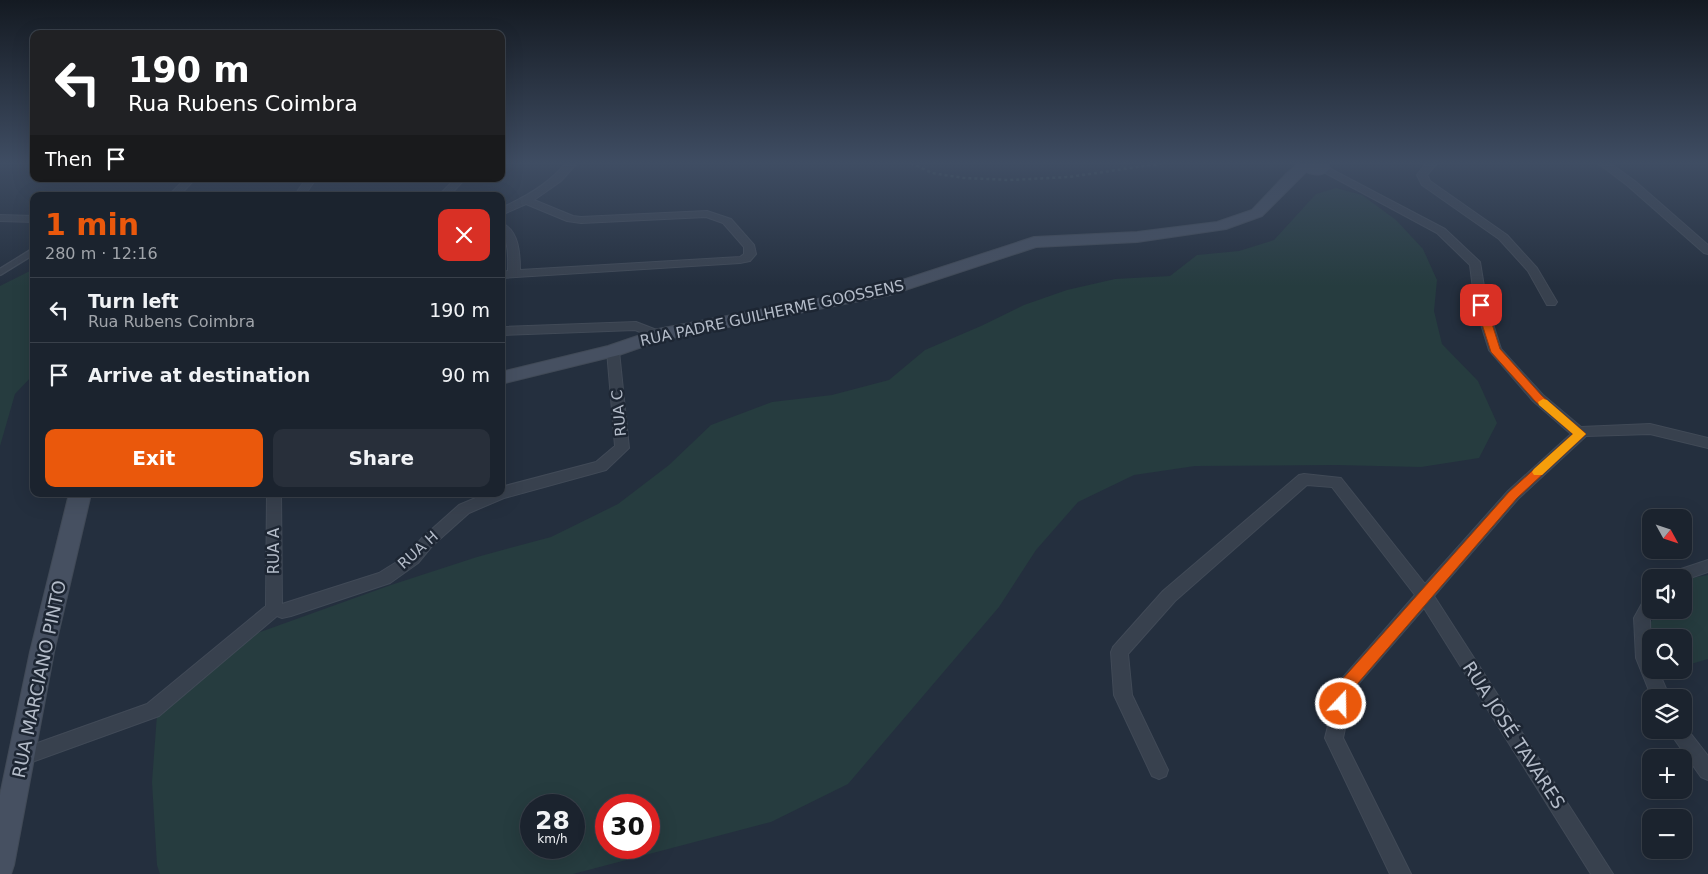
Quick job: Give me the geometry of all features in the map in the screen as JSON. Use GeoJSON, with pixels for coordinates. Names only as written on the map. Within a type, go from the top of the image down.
{"type":"FeatureCollection","features":[{"type":"Feature","properties":{"kind":"street"},"geometry":{"type":"LineString","coordinates":[[505,210],[520,204]]}},
{"type":"Feature","properties":{"kind":"street"},"geometry":{"type":"LineString","coordinates":[[505,275],[740,260],[746,259],[750,254],[750,247],[727,221],[716,216],[696,213],[581,220],[534,204]]}},
{"type":"Feature","properties":{"kind":"street","name":"RUA PADRE GUILHERME GOOSSENS"},"geometry":{"type":"LineString","coordinates":[[505,377],[613,350],[658,335],[884,291],[1034,242],[1136,237],[1220,226],[1257,214],[1266,204]]}},
{"type":"Feature","properties":{"kind":"street"},"geometry":{"type":"LineString","coordinates":[[1390,204],[1441,231],[1476,264],[1481,305],[1495,350],[1538,398],[1580,434]]}},
{"type":"Feature","properties":{"kind":"street"},"geometry":{"type":"LineString","coordinates":[[1456,204],[1503,237],[1533,270],[1551,302]]}},
{"type":"Feature","properties":{"kind":"street"},"geometry":{"type":"LineString","coordinates":[[1654,204],[1708,251]]}},
{"type":"Feature","properties":{"kind":"street"},"geometry":{"type":"LineString","coordinates":[[0,218],[30,219]]}},
{"type":"Feature","properties":{"kind":"street"},"geometry":{"type":"LineString","coordinates":[[505,229],[514,244],[514,274]]}},
{"type":"Feature","properties":{"kind":"street"},"geometry":{"type":"LineString","coordinates":[[505,331],[636,326],[658,335]]}},
{"type":"Feature","properties":{"kind":"street","name":"RUA C"},"geometry":{"type":"LineString","coordinates":[[601,466],[622,448],[613,350]]}},
{"type":"Feature","properties":{"kind":"street"},"geometry":{"type":"LineString","coordinates":[[1401,874],[1334,738],[1345,687],[1513,495],[1580,434],[1583,432],[1650,429],[1708,443]]}},
{"type":"Feature","properties":{"kind":"street","name":"RUA H"},"geometry":{"type":"LineString","coordinates":[[505,492],[601,466]]}},
{"type":"Feature","properties":{"kind":"street","name":"RUA JOSÉ TAVARES"},"geometry":{"type":"LineString","coordinates":[[1159,770],[1122,695],[1120,652],[1169,596],[1304,479],[1336,482],[1425,596],[1603,874]]}},
{"type":"Feature","properties":{"kind":"street","name":"RUA MARCIANO PINTO"},"geometry":{"type":"LineString","coordinates":[[0,865],[42,652],[79,497]]}},
{"type":"Feature","properties":{"kind":"street","name":"RUA A"},"geometry":{"type":"LineString","coordinates":[[274,497],[274,609]]}},
{"type":"Feature","properties":{"kind":"street","name":"RUA H"},"geometry":{"type":"LineString","coordinates":[[274,609],[282,611],[291,609],[384,578],[413,559],[427,542],[464,509],[491,497]]}},
{"type":"Feature","properties":{"kind":"street"},"geometry":{"type":"LineString","coordinates":[[1692,571],[1708,566]]}},
{"type":"Feature","properties":{"kind":"street"},"geometry":{"type":"LineString","coordinates":[[22,757],[153,710],[274,609]]}},
{"type":"Feature","properties":{"kind":"street"},"geometry":{"type":"LineString","coordinates":[[1642,619],[1644,658],[1657,689]]}},
{"type":"Feature","properties":{"kind":"street"},"geometry":{"type":"LineString","coordinates":[[1684,739],[1708,771]]}},
{"type":"Feature","properties":{"kind":"lane"},"geometry":{"type":"LineString","coordinates":[[0,272],[30,253]]}},
{"type":"Feature","properties":{"kind":"green space"},"geometry":{"type":"Polygon","coordinates":[[[1307,204],[1374,204],[1396,220],[1423,249],[1437,280],[1434,311],[1442,344],[1478,381],[1497,423],[1479,458],[1421,467],[1336,465],[1195,466],[1134,475],[1078,502],[1036,550],[999,607],[848,784],[771,822],[660,851],[660,794],[595,794],[595,859],[630,859],[573,874],[160,874],[157,865],[152,782],[158,701],[235,641],[391,585],[477,557],[551,537],[618,504],[669,465],[711,425],[772,402],[832,395],[889,380],[925,350],[1024,305],[1067,290],[1115,279],[1170,276],[1197,255],[1239,251],[1274,240],[1307,204]]]}},
{"type":"Feature","properties":{"kind":"green space"},"geometry":{"type":"Polygon","coordinates":[[[30,271],[30,378],[15,394],[0,446],[0,286],[30,271]]]}},
{"type":"Feature","properties":{"kind":"green space"},"geometry":{"type":"Polygon","coordinates":[[[1708,575],[1708,659],[1692,664],[1692,629],[1650,629],[1649,625],[1653,619],[1692,619],[1692,578],[1708,575]]]}},
{"type":"Feature","properties":{"kind":"slow traffic"},"geometry":{"type":"LineString","coordinates":[[1538,472],[1580,434],[1543,402]]}},
{"type":"Feature","properties":{"kind":"route"},"geometry":{"type":"LineString","coordinates":[[1341,704],[1345,687],[1513,495],[1580,434],[1538,398],[1495,350],[1481,305]]}}]}
